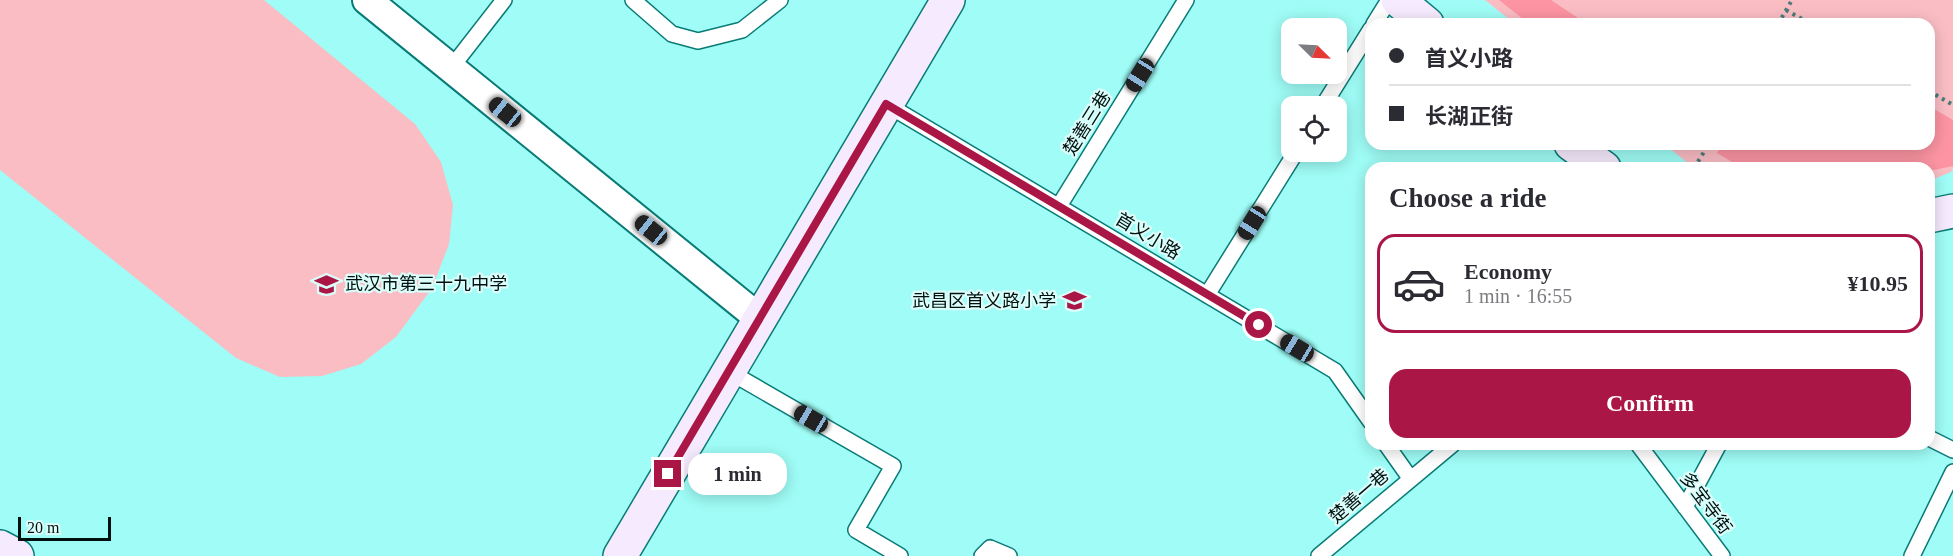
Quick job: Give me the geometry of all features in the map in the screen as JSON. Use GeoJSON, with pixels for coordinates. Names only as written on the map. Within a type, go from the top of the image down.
{"type":"FeatureCollection","features":[{"type":"Feature","properties":{"kind":"street"},"geometry":{"type":"LineString","coordinates":[[367,0],[760,319]]}},
{"type":"Feature","properties":{"kind":"street"},"geometry":{"type":"LineString","coordinates":[[620,556],[948,0]]}},
{"type":"Feature","properties":{"kind":"street"},"geometry":{"type":"LineString","coordinates":[[1398,0],[1420,18]]}},
{"type":"Feature","properties":{"kind":"street"},"geometry":{"type":"LineString","coordinates":[[1579,150],[1596,162]]}},
{"type":"Feature","properties":{"kind":"street"},"geometry":{"type":"LineString","coordinates":[[1935,215],[1953,211]]}},
{"type":"Feature","properties":{"kind":"street"},"geometry":{"type":"LineString","coordinates":[[0,546],[17,556]]}},
{"type":"Feature","properties":{"kind":"lane"},"geometry":{"type":"LineString","coordinates":[[451,68],[504,0]]}},
{"type":"Feature","properties":{"kind":"lane"},"geometry":{"type":"LineString","coordinates":[[633,0],[672,34],[698,41],[742,30],[780,0]]}},
{"type":"Feature","properties":{"kind":"lane","name":"楚善三巷"},"geometry":{"type":"LineString","coordinates":[[1059,206],[1186,0]]}},
{"type":"Feature","properties":{"kind":"lane"},"geometry":{"type":"LineString","coordinates":[[1378,18],[1389,0]]}},
{"type":"Feature","properties":{"kind":"lane"},"geometry":{"type":"LineString","coordinates":[[1329,96],[1365,39]]}},
{"type":"Feature","properties":{"kind":"lane","name":"首义小路"},"geometry":{"type":"LineString","coordinates":[[886,104],[1335,371],[1365,414]]}},
{"type":"Feature","properties":{"kind":"lane"},"geometry":{"type":"LineString","coordinates":[[1208,295],[1290,162]]}},
{"type":"Feature","properties":{"kind":"lane"},"geometry":{"type":"LineString","coordinates":[[728,371],[893,466],[856,530],[900,556]]}},
{"type":"Feature","properties":{"kind":"lane"},"geometry":{"type":"LineString","coordinates":[[1935,441],[1953,450]]}},
{"type":"Feature","properties":{"kind":"lane"},"geometry":{"type":"LineString","coordinates":[[1390,450],[1410,478]]}},
{"type":"Feature","properties":{"kind":"lane","name":"楚善一巷"},"geometry":{"type":"LineString","coordinates":[[1319,556],[1446,450]]}},
{"type":"Feature","properties":{"kind":"lane","name":"多宝寺街"},"geometry":{"type":"LineString","coordinates":[[1642,450],[1722,556]]}},
{"type":"Feature","properties":{"kind":"lane"},"geometry":{"type":"LineString","coordinates":[[1685,507],[1716,450]]}},
{"type":"Feature","properties":{"kind":"lane"},"geometry":{"type":"LineString","coordinates":[[1912,556],[1953,472]]}},
{"type":"Feature","properties":{"kind":"lane"},"geometry":{"type":"LineString","coordinates":[[982,556],[990,548],[1009,556]]}},
{"type":"Feature","properties":{"kind":"path"},"geometry":{"type":"LineString","coordinates":[[1781,18],[1792,0]]}},
{"type":"Feature","properties":{"kind":"path"},"geometry":{"type":"LineString","coordinates":[[1786,10],[1800,18]]}},
{"type":"Feature","properties":{"kind":"path"},"geometry":{"type":"LineString","coordinates":[[1935,94],[1953,105]]}},
{"type":"Feature","properties":{"kind":"shaded area"},"geometry":{"type":"Polygon","coordinates":[[[0,0],[264,0],[415,124],[441,162],[453,205],[449,244],[432,288],[396,337],[361,364],[322,376],[280,377],[236,358],[0,170],[0,0]]]}},
{"type":"Feature","properties":{"kind":"shaded area"},"geometry":{"type":"Polygon","coordinates":[[[1485,0],[1953,0],[1953,168],[1951,172],[1935,179],[1935,162],[1686,162],[1672,150],[1935,150],[1935,18],[1508,18],[1485,0]]]}},
{"type":"Feature","properties":{"kind":"shaded area"},"geometry":{"type":"Polygon","coordinates":[[[1499,0],[1551,0],[1578,18],[1522,18],[1499,0]]]}},
{"type":"Feature","properties":{"kind":"shaded area"},"geometry":{"type":"Polygon","coordinates":[[[1935,110],[1953,120],[1953,166],[1935,170],[1935,162],[1732,162],[1717,153],[1719,150],[1935,150],[1935,110]]]}},
{"type":"Feature","properties":{"kind":"place","name":"武汉市第三十九中学"},"geometry":{"type":"Point","coordinates":[327,284]}},
{"type":"Feature","properties":{"kind":"place","name":"武昌区首义路小学"},"geometry":{"type":"Point","coordinates":[1074,301]}},
{"type":"Feature","properties":{"kind":"route"},"geometry":{"type":"LineString","coordinates":[[668,474],[886,104],[1259,325]]}}]}
